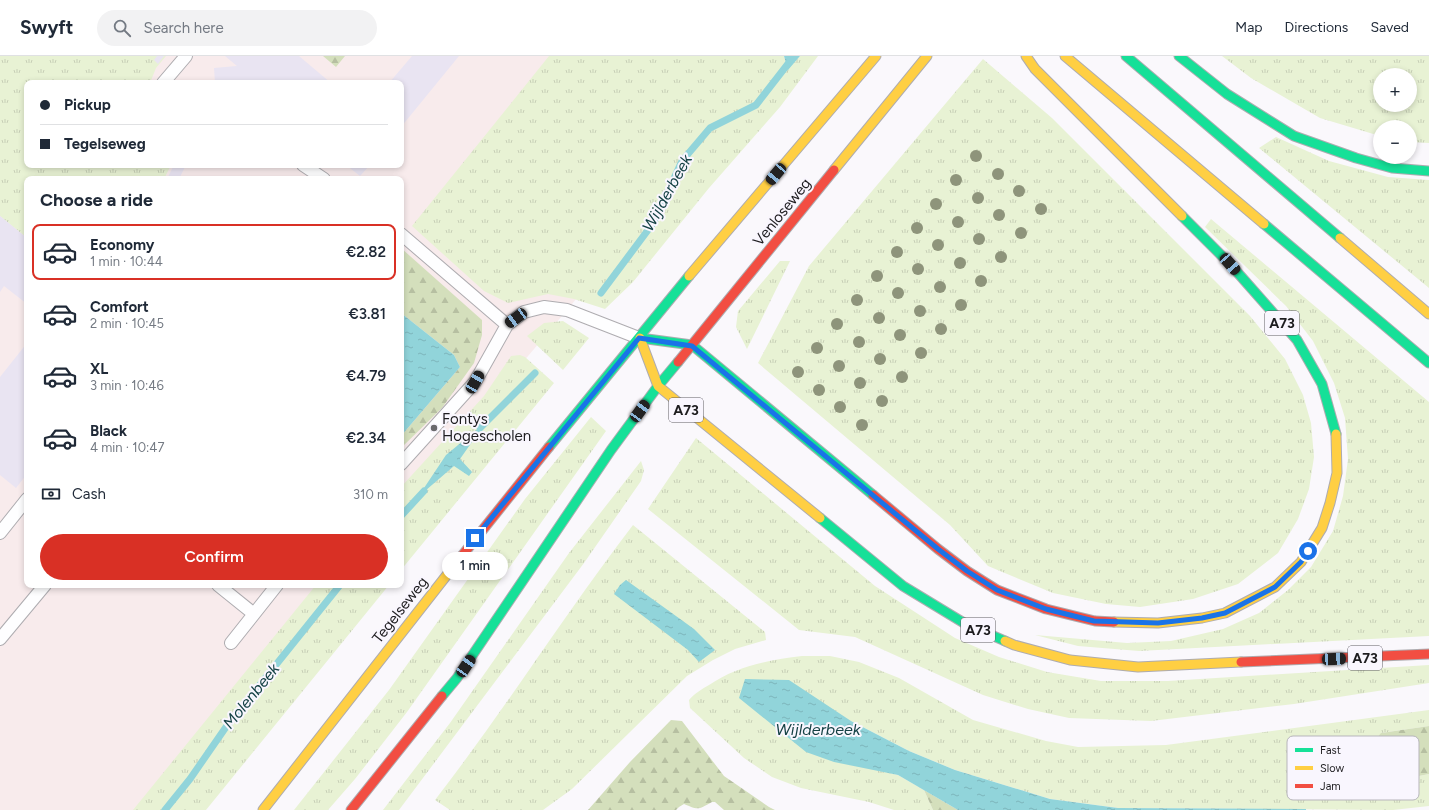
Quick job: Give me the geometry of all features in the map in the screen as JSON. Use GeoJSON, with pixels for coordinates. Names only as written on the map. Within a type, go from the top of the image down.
{"type":"FeatureCollection","features":[{"type":"Feature","properties":{"kind":"main road","name":"Venloseweg"},"geometry":{"type":"LineString","coordinates":[[639,338],[876,56]]}},
{"type":"Feature","properties":{"kind":"main road","name":"Venloseweg"},"geometry":{"type":"LineString","coordinates":[[658,386],[927,56]]}},
{"type":"Feature","properties":{"kind":"main road","name":"A73"},"geometry":{"type":"LineString","coordinates":[[692,346],[938,549],[967,571],[997,590],[1046,609],[1094,621],[1158,623],[1202,618],[1225,613],[1275,587],[1301,562],[1322,528],[1337,473],[1336,433],[1322,384],[1297,340],[1230,264],[1036,69],[1026,56]]}},
{"type":"Feature","properties":{"kind":"main road"},"geometry":{"type":"LineString","coordinates":[[1065,56],[1429,363]]}},
{"type":"Feature","properties":{"kind":"main road"},"geometry":{"type":"LineString","coordinates":[[1126,56],[1429,314]]}},
{"type":"Feature","properties":{"kind":"main road"},"geometry":{"type":"LineString","coordinates":[[1179,56],[1227,94],[1294,136],[1356,158],[1392,168],[1429,171]]}},
{"type":"Feature","properties":{"kind":"main road"},"geometry":{"type":"LineString","coordinates":[[639,338],[692,346]]}},
{"type":"Feature","properties":{"kind":"main road"},"geometry":{"type":"LineString","coordinates":[[351,810],[457,678],[611,450],[658,386],[639,338]]}},
{"type":"Feature","properties":{"kind":"main road","name":"Tegelseweg"},"geometry":{"type":"LineString","coordinates":[[263,810],[475,538],[639,338]]}},
{"type":"Feature","properties":{"kind":"main road","name":"A73"},"geometry":{"type":"LineString","coordinates":[[658,386],[903,586],[964,623],[1014,645],[1070,660],[1138,667],[1429,654]]}},
{"type":"Feature","properties":{"kind":"lane"},"geometry":{"type":"LineString","coordinates":[[166,80],[186,56]]}},
{"type":"Feature","properties":{"kind":"lane"},"geometry":{"type":"LineString","coordinates":[[308,168],[320,176]]}},
{"type":"Feature","properties":{"kind":"lane"},"geometry":{"type":"LineString","coordinates":[[404,237],[507,325]]}},
{"type":"Feature","properties":{"kind":"lane"},"geometry":{"type":"LineString","coordinates":[[404,461],[475,382],[507,325],[524,312],[544,307],[567,310],[639,338]]}},
{"type":"Feature","properties":{"kind":"lane"},"geometry":{"type":"LineString","coordinates":[[0,534],[24,503]]}},
{"type":"Feature","properties":{"kind":"lane"},"geometry":{"type":"LineString","coordinates":[[0,639],[42,588]]}},
{"type":"Feature","properties":{"kind":"lane"},"geometry":{"type":"LineString","coordinates":[[222,588],[254,614]]}},
{"type":"Feature","properties":{"kind":"lane"},"geometry":{"type":"LineString","coordinates":[[231,643],[275,588]]}},
{"type":"Feature","properties":{"kind":"shaded area","name":"Fontys Hogescholen"},"geometry":{"type":"Polygon","coordinates":[[[0,56],[768,56],[773,61],[567,310],[404,502],[404,176],[24,176],[24,588],[331,588],[144,810],[0,810],[0,56]]]}},
{"type":"Feature","properties":{"kind":"green space"},"geometry":{"type":"Polygon","coordinates":[[[0,56],[166,56],[156,68],[151,80],[24,80],[24,168],[170,168],[166,176],[24,176],[24,236],[0,216],[0,56]]]}},
{"type":"Feature","properties":{"kind":"green space"},"geometry":{"type":"Polygon","coordinates":[[[323,56],[345,56],[336,67],[323,56]]]}},
{"type":"Feature","properties":{"kind":"green space"},"geometry":{"type":"Polygon","coordinates":[[[549,56],[784,56],[788,69],[800,56],[818,56],[780,107],[709,188],[633,282],[605,309],[574,299],[548,294],[508,303],[484,291],[412,226],[549,56]]]}},
{"type":"Feature","properties":{"kind":"green space"},"geometry":{"type":"Polygon","coordinates":[[[1222,56],[1429,56],[1429,143],[1417,142],[1417,120],[1373,120],[1373,134],[1320,118],[1251,78],[1222,56]]]}},
{"type":"Feature","properties":{"kind":"green space"},"geometry":{"type":"Polygon","coordinates":[[[983,59],[1052,118],[1250,316],[1285,359],[1303,395],[1311,423],[1314,457],[1309,489],[1298,519],[1278,553],[1238,584],[1193,599],[1140,607],[1106,604],[1053,593],[988,566],[950,525],[758,363],[809,266],[983,59]]]}},
{"type":"Feature","properties":{"kind":"green space"},"geometry":{"type":"Polygon","coordinates":[[[1276,137],[1329,161],[1388,177],[1429,180],[1429,288],[1259,148],[1276,137]]]}},
{"type":"Feature","properties":{"kind":"green space"},"geometry":{"type":"Polygon","coordinates":[[[1211,219],[1429,402],[1429,636],[1139,651],[1078,646],[1035,635],[1127,643],[1171,641],[1223,629],[1259,613],[1288,590],[1311,567],[1333,531],[1343,496],[1348,459],[1345,418],[1334,383],[1313,341],[1286,306],[1205,227],[1211,219]]]}},
{"type":"Feature","properties":{"kind":"green space"},"geometry":{"type":"Polygon","coordinates":[[[404,251],[482,320],[482,335],[474,363],[442,408],[404,445],[404,432],[460,367],[454,355],[404,315],[404,251]]]}},
{"type":"Feature","properties":{"kind":"green space"},"geometry":{"type":"Polygon","coordinates":[[[780,261],[790,261],[747,349],[736,327],[738,311],[780,261]]]}},
{"type":"Feature","properties":{"kind":"green space"},"geometry":{"type":"Polygon","coordinates":[[[563,321],[589,338],[563,370],[527,336],[544,323],[563,321]]]}},
{"type":"Feature","properties":{"kind":"green space"},"geometry":{"type":"Polygon","coordinates":[[[520,355],[525,357],[554,383],[404,566],[404,484],[484,396],[511,356],[520,355]]]}},
{"type":"Feature","properties":{"kind":"green space"},"geometry":{"type":"Polygon","coordinates":[[[591,417],[606,431],[407,712],[355,779],[328,810],[294,810],[389,690],[525,499],[591,417]]]}},
{"type":"Feature","properties":{"kind":"green space"},"geometry":{"type":"Polygon","coordinates":[[[696,438],[875,586],[955,638],[999,657],[1047,672],[1101,681],[1168,681],[1429,665],[1429,683],[1294,704],[1151,721],[1069,718],[1028,709],[983,695],[855,637],[799,630],[648,509],[696,438]]]}},
{"type":"Feature","properties":{"kind":"green space"},"geometry":{"type":"Polygon","coordinates":[[[641,461],[644,470],[641,481],[584,563],[399,810],[383,810],[450,723],[569,553],[641,461]]]}},
{"type":"Feature","properties":{"kind":"green space"},"geometry":{"type":"Polygon","coordinates":[[[633,525],[765,632],[766,640],[735,649],[687,676],[572,789],[543,810],[450,810],[435,800],[583,593],[633,525]]]}},
{"type":"Feature","properties":{"kind":"green space"},"geometry":{"type":"Polygon","coordinates":[[[314,588],[387,588],[206,810],[133,810],[314,588]]]}},
{"type":"Feature","properties":{"kind":"green space"},"geometry":{"type":"Polygon","coordinates":[[[802,656],[830,656],[859,662],[899,678],[973,720],[1046,741],[1078,747],[1166,745],[1429,710],[1429,726],[1381,733],[1382,736],[1287,736],[1287,800],[1419,800],[1419,776],[1429,774],[1429,806],[1393,810],[1118,808],[1050,799],[955,770],[909,751],[851,721],[874,769],[898,775],[924,790],[933,810],[894,810],[869,802],[801,788],[772,777],[744,758],[690,708],[689,700],[694,695],[720,678],[754,665],[802,656]]]}},
{"type":"Feature","properties":{"kind":"green space"},"geometry":{"type":"Polygon","coordinates":[[[671,720],[682,721],[724,776],[775,810],[724,810],[715,802],[712,802],[704,807],[698,808],[684,804],[676,810],[588,810],[630,762],[671,720]]]}},
{"type":"Feature","properties":{"kind":"green space"},"geometry":{"type":"Polygon","coordinates":[[[1429,726],[1429,774],[1419,776],[1419,736],[1379,736],[1381,733],[1429,726]]]}},
{"type":"Feature","properties":{"kind":"green space"},"geometry":{"type":"Polygon","coordinates":[[[924,790],[958,810],[933,810],[924,790]]]}},
{"type":"Feature","properties":{"kind":"water"},"geometry":{"type":"Polygon","coordinates":[[[784,56],[800,56],[788,70],[784,56]]]}},
{"type":"Feature","properties":{"kind":"water"},"geometry":{"type":"Polygon","coordinates":[[[404,315],[454,355],[460,367],[404,432],[404,315]]]}},
{"type":"Feature","properties":{"kind":"water"},"geometry":{"type":"Polygon","coordinates":[[[486,422],[460,459],[472,472],[469,476],[454,466],[418,497],[446,455],[486,422]]]}},
{"type":"Feature","properties":{"kind":"water"},"geometry":{"type":"Polygon","coordinates":[[[626,580],[694,629],[715,650],[699,662],[688,650],[614,594],[620,585],[626,580]]]}},
{"type":"Feature","properties":{"kind":"water","name":"Wijlderbeek"},"geometry":{"type":"Polygon","coordinates":[[[745,679],[789,680],[851,721],[909,751],[955,770],[1050,799],[1118,808],[1306,810],[958,810],[898,775],[834,762],[806,752],[739,698],[745,679]]]}},
{"type":"Feature","properties":{"kind":"building"},"geometry":{"type":"Polygon","coordinates":[[[157,56],[164,56],[158,64],[154,60],[157,56]]]}},
{"type":"Feature","properties":{"kind":"building"},"geometry":{"type":"Polygon","coordinates":[[[225,56],[299,56],[327,80],[215,80],[214,68],[237,66],[225,56]]]}},
{"type":"Feature","properties":{"kind":"building"},"geometry":{"type":"Polygon","coordinates":[[[412,56],[459,56],[404,123],[404,80],[392,80],[412,56]]]}},
{"type":"Feature","properties":{"kind":"building"},"geometry":{"type":"Polygon","coordinates":[[[172,168],[184,168],[180,176],[168,176],[172,168]]]}},
{"type":"Feature","properties":{"kind":"building"},"geometry":{"type":"Polygon","coordinates":[[[350,168],[367,168],[360,176],[350,168]]]}},
{"type":"Feature","properties":{"kind":"building"},"geometry":{"type":"Polygon","coordinates":[[[0,216],[24,236],[24,302],[4,286],[0,292],[0,216]]]}},
{"type":"Feature","properties":{"kind":"building"},"geometry":{"type":"Polygon","coordinates":[[[24,347],[24,478],[16,488],[0,475],[0,377],[24,347]]]}},
{"type":"Feature","properties":{"kind":"waterway","name":"Wijlderbeek"},"geometry":{"type":"LineString","coordinates":[[601,293],[654,222],[682,161],[710,128],[756,105],[794,56]]}},
{"type":"Feature","properties":{"kind":"waterway","name":"Wijlderbeek"},"geometry":{"type":"LineString","coordinates":[[480,428],[535,373]]}},
{"type":"Feature","properties":{"kind":"waterway","name":"Molenbeek"},"geometry":{"type":"LineString","coordinates":[[404,513],[424,491]]}},
{"type":"Feature","properties":{"kind":"waterway","name":"Molenbeek"},"geometry":{"type":"LineString","coordinates":[[165,810],[190,779],[226,727],[338,588]]}},
{"type":"Feature","properties":{"kind":"traffic: fast"},"geometry":{"type":"LineString","coordinates":[[1126,56],[1340,238]]}},
{"type":"Feature","properties":{"kind":"traffic: fast"},"geometry":{"type":"LineString","coordinates":[[1179,56],[1227,94],[1294,136],[1356,158],[1392,168],[1429,171]]}},
{"type":"Feature","properties":{"kind":"traffic: fast"},"geometry":{"type":"LineString","coordinates":[[1182,216],[1230,264],[1297,340],[1322,384],[1336,434]]}},
{"type":"Feature","properties":{"kind":"traffic: fast"},"geometry":{"type":"LineString","coordinates":[[1264,224],[1429,363]]}},
{"type":"Feature","properties":{"kind":"traffic: fast"},"geometry":{"type":"LineString","coordinates":[[549,447],[689,276]]}},
{"type":"Feature","properties":{"kind":"traffic: fast"},"geometry":{"type":"LineString","coordinates":[[640,338],[692,345],[873,495]]}},
{"type":"Feature","properties":{"kind":"traffic: fast"},"geometry":{"type":"LineString","coordinates":[[442,696],[457,678],[611,450],[658,386],[678,362]]}},
{"type":"Feature","properties":{"kind":"traffic: fast"},"geometry":{"type":"LineString","coordinates":[[820,518],[903,586],[964,623],[1005,641]]}},
{"type":"Feature","properties":{"kind":"traffic: slow"},"geometry":{"type":"LineString","coordinates":[[689,276],[876,56]]}},
{"type":"Feature","properties":{"kind":"traffic: slow"},"geometry":{"type":"LineString","coordinates":[[834,170],[927,56]]}},
{"type":"Feature","properties":{"kind":"traffic: slow"},"geometry":{"type":"LineString","coordinates":[[1026,56],[1035,69],[1182,216]]}},
{"type":"Feature","properties":{"kind":"traffic: slow"},"geometry":{"type":"LineString","coordinates":[[1065,56],[1264,224]]}},
{"type":"Feature","properties":{"kind":"traffic: slow"},"geometry":{"type":"LineString","coordinates":[[1340,238],[1429,314]]}},
{"type":"Feature","properties":{"kind":"traffic: slow"},"geometry":{"type":"LineString","coordinates":[[640,338],[658,386],[820,518]]}},
{"type":"Feature","properties":{"kind":"traffic: slow"},"geometry":{"type":"LineString","coordinates":[[1114,622],[1158,623],[1202,618],[1225,613],[1275,587],[1301,562],[1322,528],[1337,473],[1336,434]]}},
{"type":"Feature","properties":{"kind":"traffic: slow"},"geometry":{"type":"LineString","coordinates":[[263,810],[457,562]]}},
{"type":"Feature","properties":{"kind":"traffic: slow"},"geometry":{"type":"LineString","coordinates":[[1005,641],[1014,645],[1070,660],[1138,667],[1241,662]]}},
{"type":"Feature","properties":{"kind":"traffic: jam"},"geometry":{"type":"LineString","coordinates":[[678,362],[834,170]]}},
{"type":"Feature","properties":{"kind":"traffic: jam"},"geometry":{"type":"LineString","coordinates":[[457,562],[549,447]]}},
{"type":"Feature","properties":{"kind":"traffic: jam"},"geometry":{"type":"LineString","coordinates":[[873,495],[938,549],[967,571],[997,590],[1046,609],[1095,621],[1114,622]]}},
{"type":"Feature","properties":{"kind":"traffic: jam"},"geometry":{"type":"LineString","coordinates":[[1241,662],[1429,654]]}},
{"type":"Feature","properties":{"kind":"traffic: jam"},"geometry":{"type":"LineString","coordinates":[[351,810],[442,696]]}},
{"type":"Feature","properties":{"kind":"place","name":"Fontys Hogescholen"},"geometry":{"type":"Point","coordinates":[434,428]}},
{"type":"Feature","properties":{"kind":"route"},"geometry":{"type":"LineString","coordinates":[[475,538],[639,338],[692,346],[938,549],[967,571],[997,590],[1046,609],[1094,621],[1158,623],[1202,618],[1225,613],[1275,587],[1301,562],[1308,551]]}}]}
